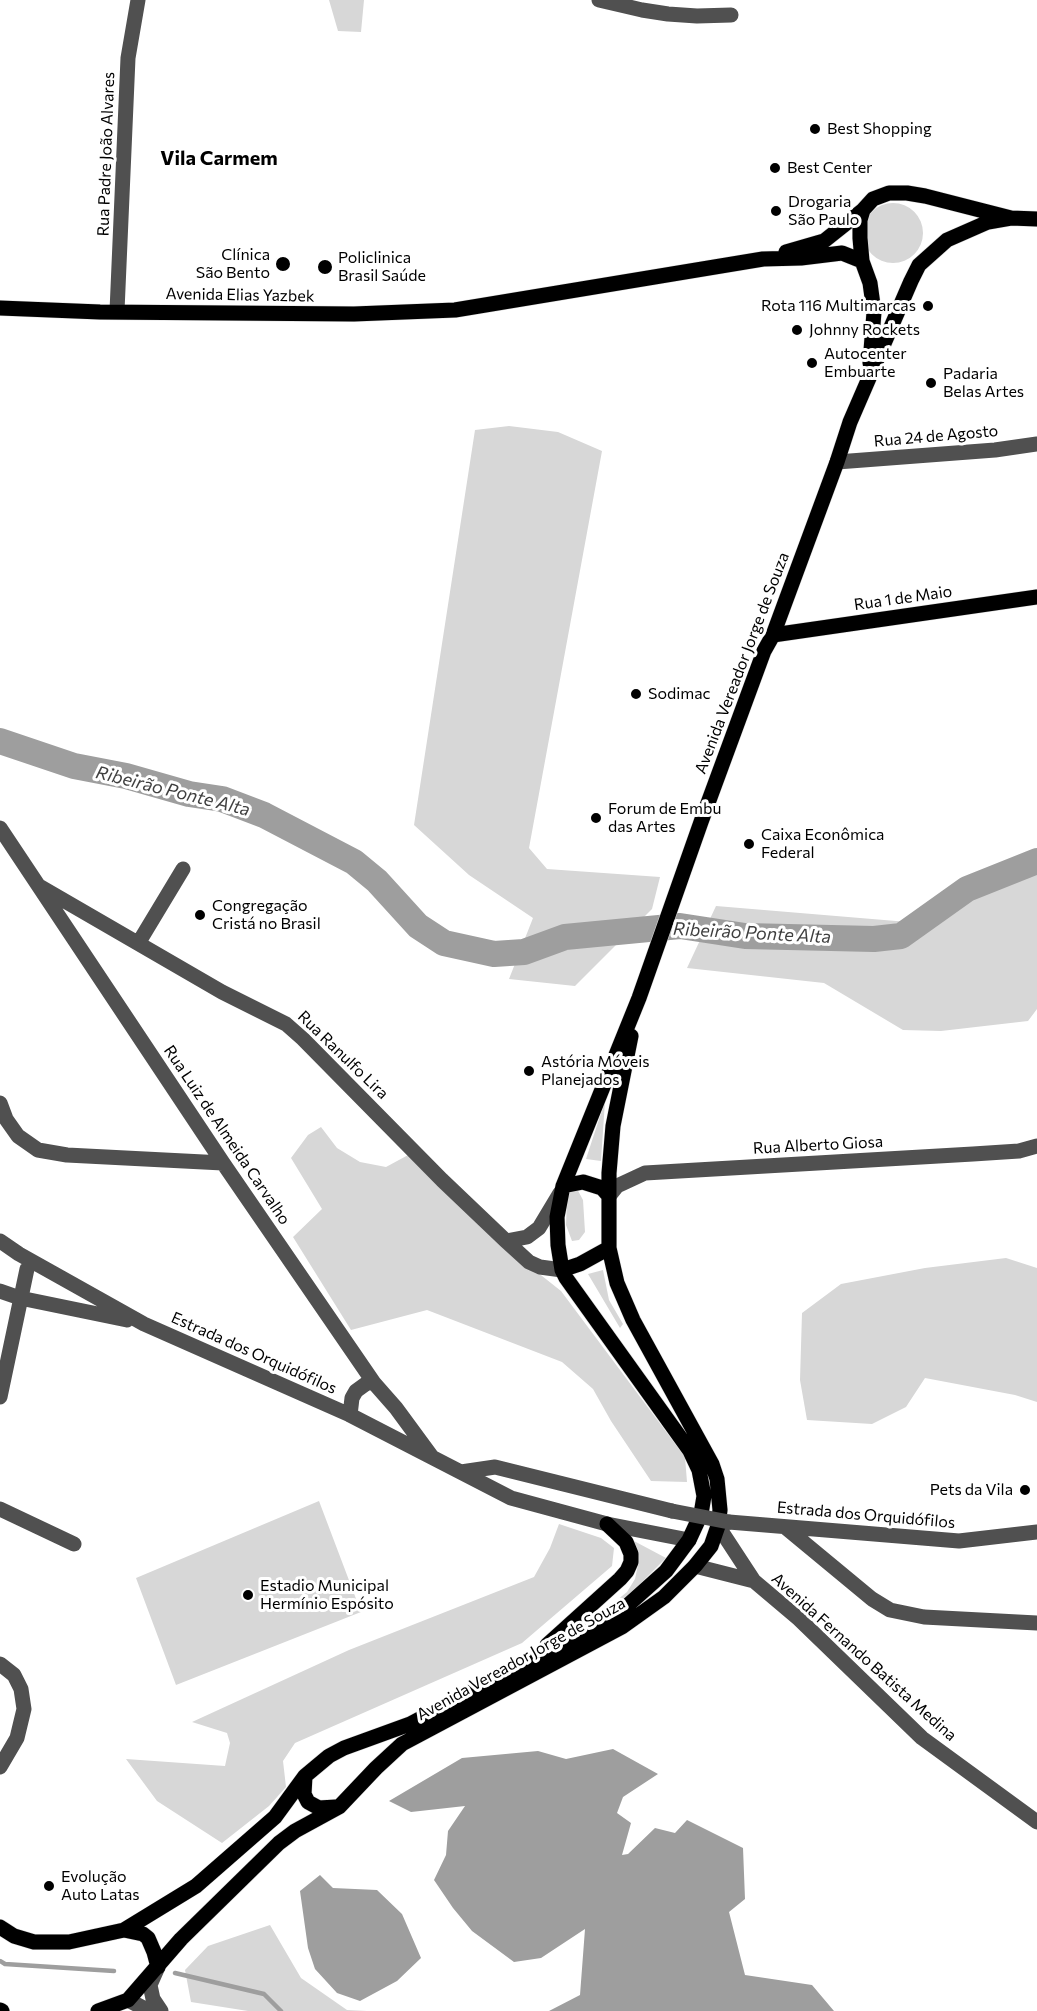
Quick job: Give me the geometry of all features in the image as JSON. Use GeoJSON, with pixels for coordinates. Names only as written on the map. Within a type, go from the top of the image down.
{"type":"FeatureCollection","features":[{"type":"Feature","properties":{"kind":"main road","name":"Avenida Elias Yazbek"},"geometry":{"type":"LineString","coordinates":[[0,308],[354,314],[455,310],[763,259],[824,241],[880,194],[907,193],[1011,218],[1037,219]]}},
{"type":"Feature","properties":{"kind":"main road","name":"Avenida Vereador Jorge de Souza"},"geometry":{"type":"LineString","coordinates":[[863,210],[859,228],[862,261],[870,283],[874,312],[869,376]]}},
{"type":"Feature","properties":{"kind":"main road","name":"Avenida Vereador Jorge de Souza"},"geometry":{"type":"LineString","coordinates":[[0,1927],[14,1936],[34,1942],[69,1942],[124,1930],[196,1886],[275,1817],[306,1776],[329,1756],[344,1748],[410,1724],[619,1613],[653,1585],[689,1540],[701,1514],[704,1496],[703,1482],[690,1451],[562,1270],[557,1217],[563,1186],[639,998],[701,822],[760,662],[773,635],[850,422],[910,281],[924,260],[947,240],[988,222],[1011,218]]}},
{"type":"Feature","properties":{"kind":"main road","name":"Avenida Elias Yazbek"},"geometry":{"type":"LineString","coordinates":[[763,259],[801,258],[842,253],[862,261]]}},
{"type":"Feature","properties":{"kind":"main road","name":"Rua 1 de Maio"},"geometry":{"type":"LineString","coordinates":[[773,635],[1037,597]]}},
{"type":"Feature","properties":{"kind":"main road"},"geometry":{"type":"LineString","coordinates":[[784,605],[796,623],[808,630]]}},
{"type":"Feature","properties":{"kind":"main road","name":"Avenida Vereador Jorge de Souza"},"geometry":{"type":"LineString","coordinates":[[129,2000],[181,1939],[279,1843],[295,1831],[339,1807],[402,1744],[622,1627],[664,1598],[711,1546],[723,1524],[712,1464],[633,1320],[617,1283],[609,1248],[613,1126],[639,998]]}},
{"type":"Feature","properties":{"kind":"main road"},"geometry":{"type":"LineString","coordinates":[[563,1186],[583,1182],[602,1188],[609,1196]]}},
{"type":"Feature","properties":{"kind":"main road"},"geometry":{"type":"LineString","coordinates":[[562,1270],[580,1264],[609,1248]]}},
{"type":"Feature","properties":{"kind":"main road"},"geometry":{"type":"LineString","coordinates":[[531,1659],[627,1571],[632,1554],[626,1542],[607,1524]]}},
{"type":"Feature","properties":{"kind":"main road"},"geometry":{"type":"LineString","coordinates":[[306,1776],[304,1794],[308,1802],[319,1808],[339,1807]]}},
{"type":"Feature","properties":{"kind":"main road"},"geometry":{"type":"LineString","coordinates":[[124,1930],[143,1934],[148,1938],[158,1967]]}},
{"type":"Feature","properties":{"kind":"main road"},"geometry":{"type":"LineString","coordinates":[[98,2011],[129,2000]]}},
{"type":"Feature","properties":{"kind":"street","name":"Rua Padre João Alvares"},"geometry":{"type":"LineString","coordinates":[[117,311],[128,58],[138,0]]}},
{"type":"Feature","properties":{"kind":"street"},"geometry":{"type":"LineString","coordinates":[[599,0],[668,14],[731,15]]}},
{"type":"Feature","properties":{"kind":"street","name":"Rua 24 de Agosto"},"geometry":{"type":"LineString","coordinates":[[837,462],[995,450],[1037,444]]}},
{"type":"Feature","properties":{"kind":"street","name":"Rua Luiz de Almeida Carvalho"},"geometry":{"type":"LineString","coordinates":[[0,828],[223,1163],[374,1383],[432,1456]]}},
{"type":"Feature","properties":{"kind":"street"},"geometry":{"type":"LineString","coordinates":[[139,942],[183,869]]}},
{"type":"Feature","properties":{"kind":"street","name":"Rua Ranulfo Lira"},"geometry":{"type":"LineString","coordinates":[[37,884],[183,970],[276,1019],[295,1032],[385,1120],[442,1180],[529,1262],[540,1267],[562,1270]]}},
{"type":"Feature","properties":{"kind":"street"},"geometry":{"type":"LineString","coordinates":[[0,1103],[6,1119],[18,1136],[38,1150],[67,1155],[223,1163]]}},
{"type":"Feature","properties":{"kind":"street","name":"Rua Alberto Giosa"},"geometry":{"type":"LineString","coordinates":[[609,1196],[617,1186],[645,1173],[973,1154],[1037,1146]]}},
{"type":"Feature","properties":{"kind":"street","name":"Avenida Vereador Jorge de Souza"},"geometry":{"type":"LineString","coordinates":[[506,1241],[527,1237],[539,1227],[563,1186]]}},
{"type":"Feature","properties":{"kind":"street"},"geometry":{"type":"LineString","coordinates":[[0,1241],[18,1254],[144,1324]]}},
{"type":"Feature","properties":{"kind":"street"},"geometry":{"type":"LineString","coordinates":[[0,1397],[27,1269],[18,1254]]}},
{"type":"Feature","properties":{"kind":"street"},"geometry":{"type":"LineString","coordinates":[[27,1269],[44,1267]]}},
{"type":"Feature","properties":{"kind":"street"},"geometry":{"type":"LineString","coordinates":[[62,1306],[71,1288],[70,1283]]}},
{"type":"Feature","properties":{"kind":"street"},"geometry":{"type":"LineString","coordinates":[[0,1291],[20,1299],[144,1324]]}},
{"type":"Feature","properties":{"kind":"street","name":"Estrada dos Orquidófilos"},"geometry":{"type":"LineString","coordinates":[[144,1324],[350,1415]]}},
{"type":"Feature","properties":{"kind":"street"},"geometry":{"type":"LineString","coordinates":[[374,1383],[367,1383],[356,1391],[352,1398],[350,1415],[511,1498],[607,1524],[689,1540]]}},
{"type":"Feature","properties":{"kind":"street"},"geometry":{"type":"LineString","coordinates":[[372,1425],[391,1417],[396,1408]]}},
{"type":"Feature","properties":{"kind":"street"},"geometry":{"type":"LineString","coordinates":[[461,1472],[495,1467],[511,1498]]}},
{"type":"Feature","properties":{"kind":"street","name":"Estrada dos Orquidófilos"},"geometry":{"type":"LineString","coordinates":[[495,1467],[723,1524],[959,1541],[1037,1532]]}},
{"type":"Feature","properties":{"kind":"street"},"geometry":{"type":"LineString","coordinates":[[0,1509],[74,1544]]}},
{"type":"Feature","properties":{"kind":"street","name":"Avenida Fernando Batista Medina"},"geometry":{"type":"LineString","coordinates":[[723,1524],[754,1581],[799,1619],[922,1738],[1036,1819]]}},
{"type":"Feature","properties":{"kind":"street"},"geometry":{"type":"LineString","coordinates":[[785,1527],[872,1599],[890,1610],[924,1617],[1037,1623]]}},
{"type":"Feature","properties":{"kind":"street","name":"Avenida Fernando Batista Medina"},"geometry":{"type":"LineString","coordinates":[[695,1566],[754,1581]]}},
{"type":"Feature","properties":{"kind":"street"},"geometry":{"type":"LineString","coordinates":[[0,1664],[14,1675],[21,1689],[24,1709],[17,1738],[0,1767]]}},
{"type":"Feature","properties":{"kind":"street"},"geometry":{"type":"LineString","coordinates":[[158,1967],[150,1985],[153,1999],[161,2011]]}},
{"type":"Feature","properties":{"kind":"street"},"geometry":{"type":"LineString","coordinates":[[129,2000],[149,2011]]}},
{"type":"Feature","properties":{"kind":"shaded area"},"geometry":{"type":"Polygon","coordinates":[[[329,0],[364,0],[361,32],[338,31],[329,0]]]}},
{"type":"Feature","properties":{"kind":"shaded area"},"geometry":{"type":"Polygon","coordinates":[[[893,203],[910,208],[918,216],[923,233],[918,250],[910,258],[893,263],[876,258],[868,250],[863,233],[868,216],[876,208],[893,203]]]}},
{"type":"Feature","properties":{"kind":"shaded area"},"geometry":{"type":"Polygon","coordinates":[[[509,426],[558,432],[602,451],[529,848],[547,869],[660,877],[652,909],[575,986],[509,979],[533,918],[469,875],[414,825],[475,430],[509,426]]]}},
{"type":"Feature","properties":{"kind":"shaded area"},"geometry":{"type":"Polygon","coordinates":[[[1037,873],[1037,1009],[1028,1021],[941,1031],[903,1030],[824,983],[687,968],[716,906],[908,922],[1037,873]]]}},
{"type":"Feature","properties":{"kind":"shaded area"},"geometry":{"type":"Polygon","coordinates":[[[605,1101],[601,1161],[586,1159],[605,1101]]]}},
{"type":"Feature","properties":{"kind":"shaded area"},"geometry":{"type":"Polygon","coordinates":[[[321,1127],[337,1148],[360,1162],[386,1167],[410,1154],[488,1233],[561,1291],[685,1457],[687,1482],[651,1481],[611,1421],[593,1389],[562,1362],[427,1310],[351,1330],[293,1237],[322,1209],[291,1158],[308,1135],[321,1127]]]}},
{"type":"Feature","properties":{"kind":"shaded area"},"geometry":{"type":"Polygon","coordinates":[[[576,1187],[583,1200],[585,1232],[579,1240],[572,1241],[566,1225],[567,1197],[572,1188],[576,1187]]]}},
{"type":"Feature","properties":{"kind":"shaded area"},"geometry":{"type":"Polygon","coordinates":[[[1006,1258],[1037,1268],[1037,1402],[1015,1395],[925,1378],[906,1407],[872,1424],[807,1420],[800,1380],[802,1313],[841,1284],[925,1268],[1006,1258]]]}},
{"type":"Feature","properties":{"kind":"shaded area"},"geometry":{"type":"Polygon","coordinates":[[[603,1270],[609,1300],[623,1324],[620,1328],[588,1274],[603,1270]]]}},
{"type":"Feature","properties":{"kind":"shaded area","name":"Estadio Municipal Hermínio Espósito"},"geometry":{"type":"Polygon","coordinates":[[[319,1501],[361,1612],[176,1685],[136,1578],[319,1501]]]}},
{"type":"Feature","properties":{"kind":"shaded area"},"geometry":{"type":"Polygon","coordinates":[[[559,1524],[601,1538],[614,1548],[612,1566],[522,1643],[295,1743],[283,1761],[286,1787],[269,1806],[222,1843],[157,1801],[126,1759],[225,1766],[230,1743],[227,1733],[192,1722],[349,1650],[534,1577],[550,1548],[559,1524]]]}},
{"type":"Feature","properties":{"kind":"shaded area"},"geometry":{"type":"Polygon","coordinates":[[[634,1541],[666,1558],[628,1596],[590,1616],[612,1604],[627,1592],[635,1579],[639,1560],[634,1541]]]}},
{"type":"Feature","properties":{"kind":"shaded area"},"geometry":{"type":"Polygon","coordinates":[[[613,1749],[658,1774],[623,1797],[617,1813],[631,1823],[622,1855],[628,1854],[655,1828],[675,1833],[687,1820],[743,1848],[745,1899],[729,1912],[745,1975],[812,1985],[834,2011],[549,2011],[580,1995],[585,1929],[541,1958],[514,1962],[472,1931],[434,1880],[446,1855],[448,1831],[465,1806],[411,1812],[389,1801],[462,1758],[538,1751],[566,1759],[613,1749]]]}},
{"type":"Feature","properties":{"kind":"shaded area"},"geometry":{"type":"Polygon","coordinates":[[[320,1875],[333,1888],[377,1890],[402,1914],[421,1958],[397,1981],[360,2001],[337,1993],[315,1969],[308,1948],[300,1891],[320,1875]]]}},
{"type":"Feature","properties":{"kind":"shaded area"},"geometry":{"type":"Polygon","coordinates":[[[270,1925],[301,1978],[347,2010],[367,2011],[248,2011],[191,2002],[185,1970],[208,1946],[270,1925]]]}},
{"type":"Feature","properties":{"kind":"waterway","name":"Ribeirão Ponte Alta"},"geometry":{"type":"LineString","coordinates":[[0,741],[74,766],[126,776],[189,794],[222,799],[264,815],[354,862],[377,881],[418,926],[444,943],[494,954],[524,952],[565,937],[680,926],[745,936],[874,939],[901,936],[967,889],[1037,861]]}},
{"type":"Feature","properties":{"kind":"waterway"},"geometry":{"type":"LineString","coordinates":[[0,1961],[5,1964],[114,1971]]}},
{"type":"Feature","properties":{"kind":"waterway"},"geometry":{"type":"LineString","coordinates":[[175,1973],[264,1994],[281,2011]]}},
{"type":"Feature","properties":{"kind":"place","name":"Best Shopping"},"geometry":{"type":"Point","coordinates":[815,129]}},
{"type":"Feature","properties":{"kind":"place","name":"Best Center"},"geometry":{"type":"Point","coordinates":[775,168]}},
{"type":"Feature","properties":{"kind":"place","name":"Drogaria São Paulo"},"geometry":{"type":"Point","coordinates":[776,211]}},
{"type":"Feature","properties":{"kind":"place","name":"Clínica São Bento"},"geometry":{"type":"Point","coordinates":[283,264]}},
{"type":"Feature","properties":{"kind":"place","name":"Policlinica Brasil Saúde"},"geometry":{"type":"Point","coordinates":[325,267]}},
{"type":"Feature","properties":{"kind":"place","name":"Rota 116 Multimarcas"},"geometry":{"type":"Point","coordinates":[928,306]}},
{"type":"Feature","properties":{"kind":"place","name":"Johnny Rockets"},"geometry":{"type":"Point","coordinates":[797,330]}},
{"type":"Feature","properties":{"kind":"place","name":"Autocenter Embuarte"},"geometry":{"type":"Point","coordinates":[812,363]}},
{"type":"Feature","properties":{"kind":"place","name":"Padaria Belas Artes"},"geometry":{"type":"Point","coordinates":[931,383]}},
{"type":"Feature","properties":{"kind":"place","name":"Sodimac"},"geometry":{"type":"Point","coordinates":[636,694]}},
{"type":"Feature","properties":{"kind":"place","name":"Forum de Embu das Artes"},"geometry":{"type":"Point","coordinates":[596,818]}},
{"type":"Feature","properties":{"kind":"place","name":"Caixa Econômica Federal"},"geometry":{"type":"Point","coordinates":[749,844]}},
{"type":"Feature","properties":{"kind":"place","name":"Congregação Cristá no Brasil"},"geometry":{"type":"Point","coordinates":[200,915]}},
{"type":"Feature","properties":{"kind":"place","name":"Astória Móveis Planejados"},"geometry":{"type":"Point","coordinates":[529,1071]}},
{"type":"Feature","properties":{"kind":"place","name":"Pets da Vila"},"geometry":{"type":"Point","coordinates":[1025,1490]}},
{"type":"Feature","properties":{"kind":"place","name":"Estadio Municipal Hermínio Espósito"},"geometry":{"type":"Point","coordinates":[248,1595]}},
{"type":"Feature","properties":{"kind":"place","name":"Evolução Auto Latas"},"geometry":{"type":"Point","coordinates":[49,1886]}},
{"type":"Feature","properties":{"kind":"district","name":"Vila Carmem"},"geometry":{"type":"Point","coordinates":[219,158]}}]}
